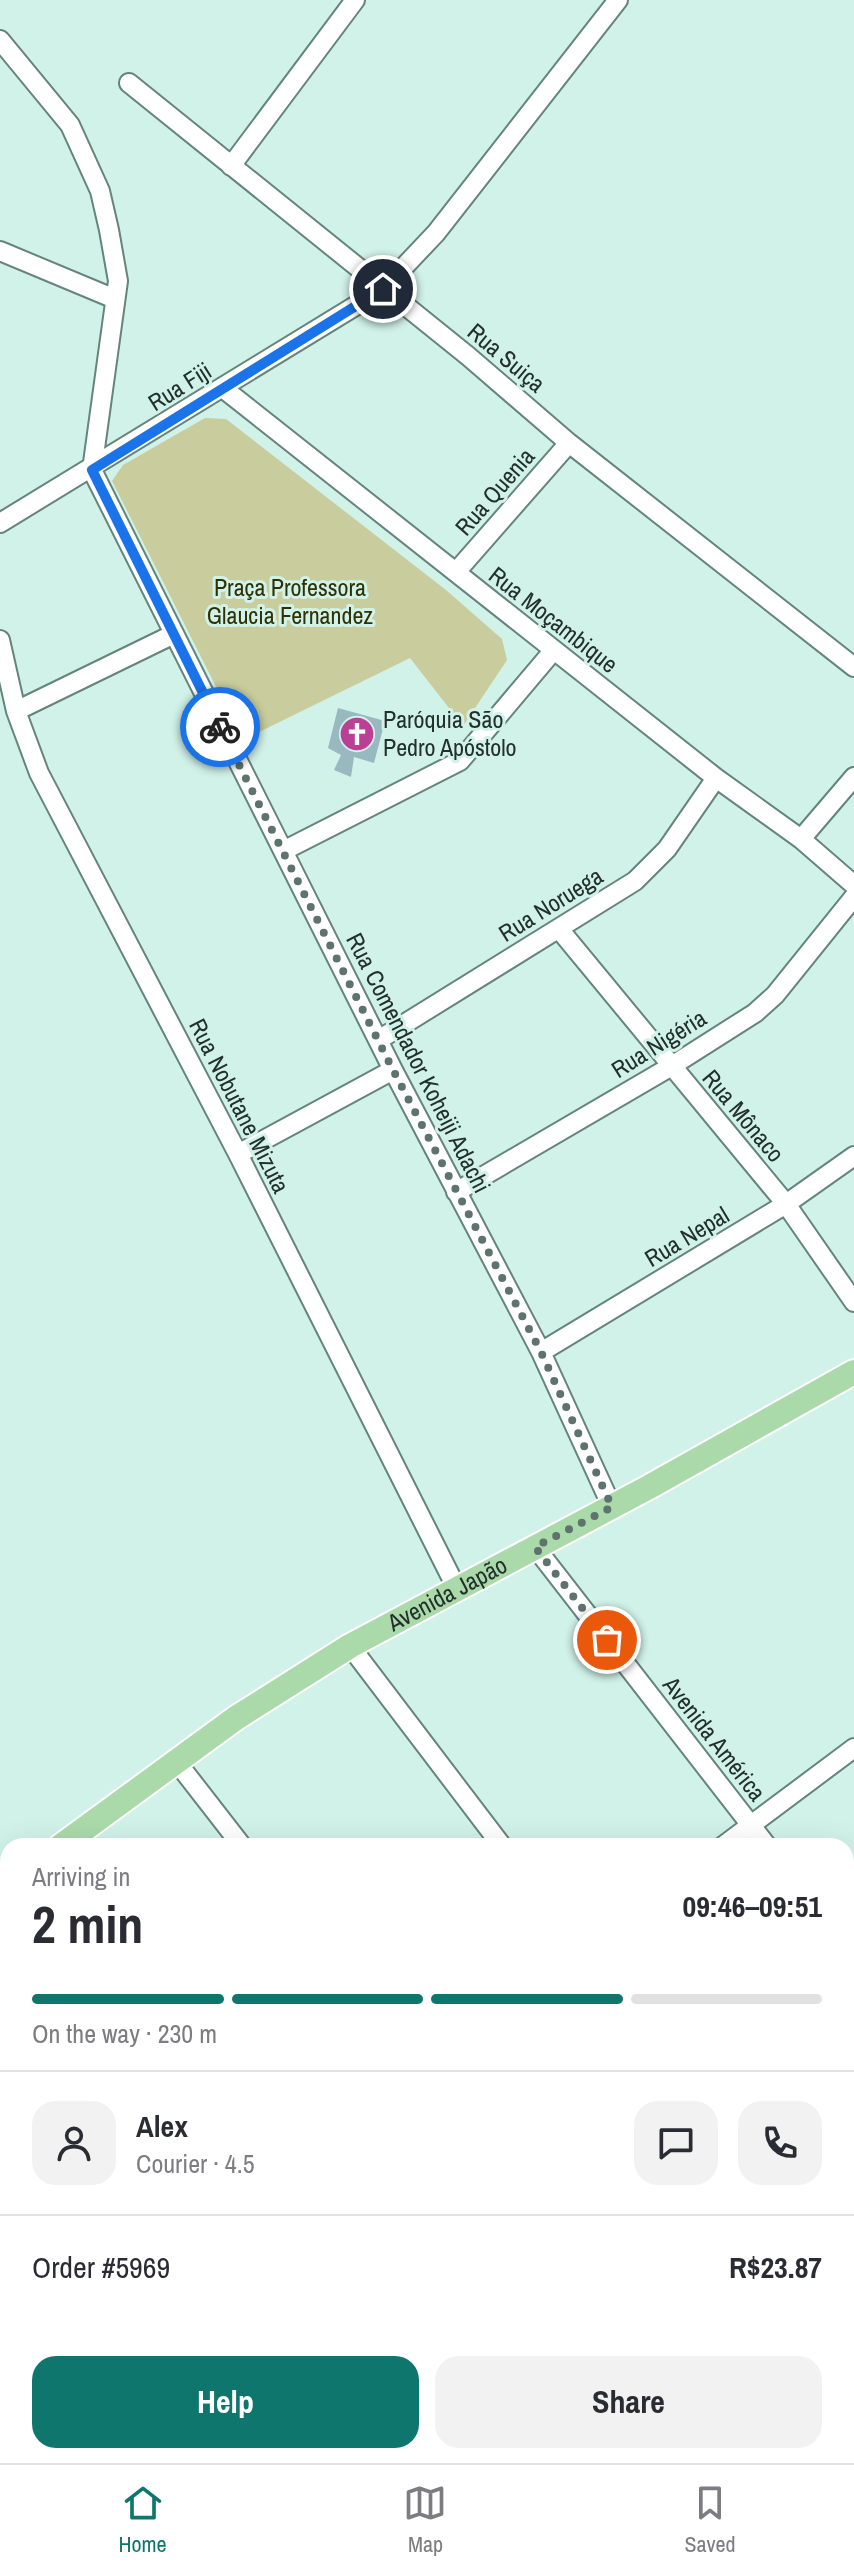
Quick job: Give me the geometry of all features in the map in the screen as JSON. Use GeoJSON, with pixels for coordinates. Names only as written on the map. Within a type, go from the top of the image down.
{"type":"FeatureCollection","features":[{"type":"Feature","properties":{"kind":"main road","name":"Avenida Japão"},"geometry":{"type":"LineString","coordinates":[[72,1838],[176,1761],[350,1646],[456,1587],[612,1507],[854,1372]]}},
{"type":"Feature","properties":{"kind":"street"},"geometry":{"type":"LineString","coordinates":[[231,166],[355,0]]}},
{"type":"Feature","properties":{"kind":"street","name":"Rua Fiji"},"geometry":{"type":"LineString","coordinates":[[0,523],[92,470],[383,289],[436,233],[618,0]]}},
{"type":"Feature","properties":{"kind":"street"},"geometry":{"type":"LineString","coordinates":[[0,40],[41,86],[81,146],[100,191],[109,230],[118,281],[92,470]]}},
{"type":"Feature","properties":{"kind":"street","name":"Rua Suiça"},"geometry":{"type":"LineString","coordinates":[[129,83],[569,443],[854,667]]}},
{"type":"Feature","properties":{"kind":"street"},"geometry":{"type":"LineString","coordinates":[[0,251],[115,299]]}},
{"type":"Feature","properties":{"kind":"street","name":"Rua Moçambique"},"geometry":{"type":"LineString","coordinates":[[224,389],[553,651],[716,778],[801,839],[854,885]]}},
{"type":"Feature","properties":{"kind":"street","name":"Rua Quenia"},"geometry":{"type":"LineString","coordinates":[[456,572],[569,443]]}},
{"type":"Feature","properties":{"kind":"street","name":"Rua Comendador Koheiji Adachi"},"geometry":{"type":"LineString","coordinates":[[92,470],[172,635],[380,1039],[393,1070],[541,1352],[612,1507]]}},
{"type":"Feature","properties":{"kind":"street"},"geometry":{"type":"LineString","coordinates":[[16,711],[172,635]]}},
{"type":"Feature","properties":{"kind":"street","name":"Rua Nobutane Mizuta"},"geometry":{"type":"LineString","coordinates":[[0,640],[16,711],[28,746],[67,830],[238,1154],[456,1587]]}},
{"type":"Feature","properties":{"kind":"street"},"geometry":{"type":"LineString","coordinates":[[283,851],[460,761],[553,651]]}},
{"type":"Feature","properties":{"kind":"street"},"geometry":{"type":"LineString","coordinates":[[801,839],[854,777]]}},
{"type":"Feature","properties":{"kind":"street","name":"Rua Noruega"},"geometry":{"type":"LineString","coordinates":[[380,1039],[559,929],[651,867],[716,778]]}},
{"type":"Feature","properties":{"kind":"street","name":"Rua Nigéria"},"geometry":{"type":"LineString","coordinates":[[456,1192],[670,1067],[755,1013],[775,995],[854,897]]}},
{"type":"Feature","properties":{"kind":"street","name":"Rua Mônaco"},"geometry":{"type":"LineString","coordinates":[[559,929],[786,1204],[854,1302]]}},
{"type":"Feature","properties":{"kind":"street"},"geometry":{"type":"LineString","coordinates":[[238,1154],[393,1070]]}},
{"type":"Feature","properties":{"kind":"street","name":"Rua Nepal"},"geometry":{"type":"LineString","coordinates":[[541,1352],[786,1204],[854,1156]]}},
{"type":"Feature","properties":{"kind":"street","name":"Avenida América"},"geometry":{"type":"LineString","coordinates":[[535,1547],[761,1838]]}},
{"type":"Feature","properties":{"kind":"street"},"geometry":{"type":"LineString","coordinates":[[350,1646],[496,1838]]}},
{"type":"Feature","properties":{"kind":"street"},"geometry":{"type":"LineString","coordinates":[[734,1838],[854,1748]]}},
{"type":"Feature","properties":{"kind":"street"},"geometry":{"type":"LineString","coordinates":[[176,1761],[236,1838]]}},
{"type":"Feature","properties":{"kind":"green space","name":"Praça Professora Glaucia Fernandez"},"geometry":{"type":"Polygon","coordinates":[[[205,418],[226,419],[446,590],[502,639],[507,660],[463,726],[410,658],[243,740],[112,481],[123,465],[205,418]]]}},
{"type":"Feature","properties":{"kind":"building","name":"Paróquia São Pedro Apóstolo"},"geometry":{"type":"Polygon","coordinates":[[[338,708],[385,721],[374,763],[354,757],[351,777],[334,770],[341,755],[328,748],[338,708]]]}},
{"type":"Feature","properties":{"kind":"way so far"},"geometry":{"type":"LineString","coordinates":[[220,727],[393,1070],[541,1352],[612,1507],[535,1547],[607,1640]]}},
{"type":"Feature","properties":{"kind":"place","name":"Paróquia São Pedro Apóstolo"},"geometry":{"type":"Point","coordinates":[357,734]}},
{"type":"Feature","properties":{"kind":"route"},"geometry":{"type":"LineString","coordinates":[[220,727],[92,470],[383,289]]}}]}
